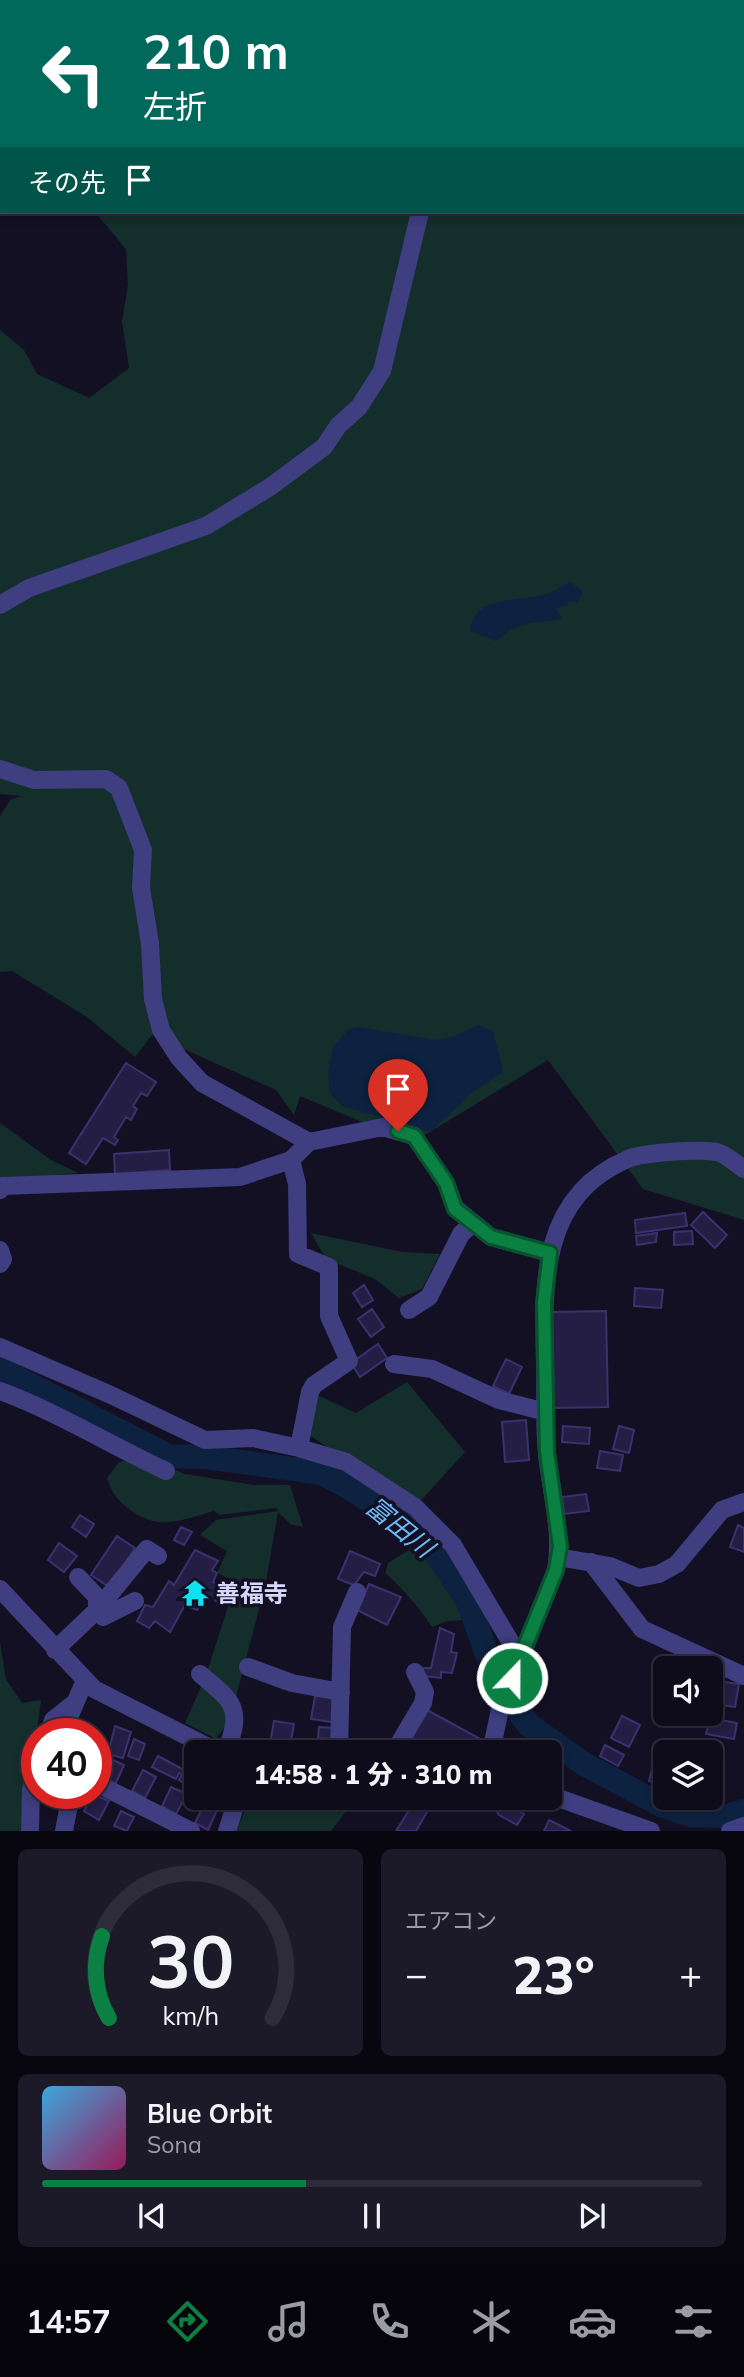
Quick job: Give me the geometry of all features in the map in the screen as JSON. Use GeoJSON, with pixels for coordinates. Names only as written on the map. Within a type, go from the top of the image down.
{"type":"FeatureCollection","features":[{"type":"Feature","properties":{"kind":"street"},"geometry":{"type":"LineString","coordinates":[[0,605],[29,588],[206,526],[270,487],[324,447],[338,426],[359,407],[382,370],[420,214]]}},
{"type":"Feature","properties":{"kind":"street"},"geometry":{"type":"LineString","coordinates":[[0,769],[34,780],[106,779],[120,788],[143,850],[141,888],[150,944],[153,999],[161,1030],[179,1058],[202,1083],[309,1142]]}},
{"type":"Feature","properties":{"kind":"street"},"geometry":{"type":"LineString","coordinates":[[0,1190],[3,1186],[240,1177],[291,1160],[309,1142],[383,1127],[414,1136],[446,1183],[455,1209],[491,1237],[550,1253]]}},
{"type":"Feature","properties":{"kind":"street"},"geometry":{"type":"LineString","coordinates":[[494,1740],[500,1709],[560,1546],[547,1452],[544,1302],[550,1253],[556,1230],[588,1184],[608,1167],[642,1153],[718,1153],[744,1169]]}},
{"type":"Feature","properties":{"kind":"street"},"geometry":{"type":"LineString","coordinates":[[291,1160],[297,1184],[298,1254],[329,1267],[329,1316],[349,1361],[314,1385],[310,1392],[299,1448]]}},
{"type":"Feature","properties":{"kind":"street"},"geometry":{"type":"LineString","coordinates":[[409,1310],[429,1297],[461,1234],[473,1223]]}},
{"type":"Feature","properties":{"kind":"street"},"geometry":{"type":"LineString","coordinates":[[0,1250],[3,1259],[0,1264]]}},
{"type":"Feature","properties":{"kind":"street"},"geometry":{"type":"LineString","coordinates":[[0,1348],[111,1395],[205,1440],[253,1438],[346,1462],[415,1507],[453,1545],[520,1658]]}},
{"type":"Feature","properties":{"kind":"street"},"geometry":{"type":"LineString","coordinates":[[394,1364],[432,1369],[499,1400],[546,1412]]}},
{"type":"Feature","properties":{"kind":"street"},"geometry":{"type":"LineString","coordinates":[[0,1391],[31,1402],[104,1442],[166,1471]]}},
{"type":"Feature","properties":{"kind":"street"},"geometry":{"type":"LineString","coordinates":[[558,1557],[610,1566],[639,1578],[659,1574],[677,1564],[723,1510],[744,1502]]}},
{"type":"Feature","properties":{"kind":"street"},"geometry":{"type":"LineString","coordinates":[[55,1650],[97,1610],[147,1549],[158,1556]]}},
{"type":"Feature","properties":{"kind":"street"},"geometry":{"type":"LineString","coordinates":[[591,1562],[642,1629],[744,1675]]}},
{"type":"Feature","properties":{"kind":"street"},"geometry":{"type":"LineString","coordinates":[[78,1577],[97,1597],[97,1610],[103,1617],[135,1601]]}},
{"type":"Feature","properties":{"kind":"street"},"geometry":{"type":"LineString","coordinates":[[0,1589],[94,1689],[132,1711],[193,1740]]}},
{"type":"Feature","properties":{"kind":"street"},"geometry":{"type":"LineString","coordinates":[[339,1740],[342,1627],[357,1592]]}},
{"type":"Feature","properties":{"kind":"street"},"geometry":{"type":"LineString","coordinates":[[248,1667],[292,1682],[341,1692]]}},
{"type":"Feature","properties":{"kind":"street"},"geometry":{"type":"LineString","coordinates":[[401,1740],[423,1703],[425,1692],[415,1672]]}},
{"type":"Feature","properties":{"kind":"street"},"geometry":{"type":"LineString","coordinates":[[200,1674],[228,1697],[237,1724],[231,1740]]}},
{"type":"Feature","properties":{"kind":"street"},"geometry":{"type":"LineString","coordinates":[[68,1718],[85,1680]]}},
{"type":"Feature","properties":{"kind":"street"},"geometry":{"type":"LineString","coordinates":[[56,1718],[73,1704]]}},
{"type":"Feature","properties":{"kind":"street"},"geometry":{"type":"LineString","coordinates":[[112,1791],[191,1831]]}},
{"type":"Feature","properties":{"kind":"street"},"geometry":{"type":"LineString","coordinates":[[562,1799],[651,1831]]}},
{"type":"Feature","properties":{"kind":"street"},"geometry":{"type":"LineString","coordinates":[[30,1831],[31,1809]]}},
{"type":"Feature","properties":{"kind":"street"},"geometry":{"type":"LineString","coordinates":[[64,1831],[68,1809]]}},
{"type":"Feature","properties":{"kind":"street"},"geometry":{"type":"LineString","coordinates":[[227,1831],[234,1810]]}},
{"type":"Feature","properties":{"kind":"green space"},"geometry":{"type":"Polygon","coordinates":[[[97,214],[744,214],[744,1220],[643,1189],[548,1060],[412,1143],[300,1096],[294,1115],[276,1090],[152,1035],[135,1057],[87,1017],[12,971],[0,972],[0,816],[10,800],[21,796],[0,794],[0,330],[24,350],[37,374],[89,398],[129,368],[122,321],[128,285],[126,249],[97,214]]]}},
{"type":"Feature","properties":{"kind":"green space"},"geometry":{"type":"Polygon","coordinates":[[[0,1123],[51,1160],[78,1173],[15,1178],[0,1192],[0,1123]]]}},
{"type":"Feature","properties":{"kind":"green space"},"geometry":{"type":"Polygon","coordinates":[[[311,1233],[402,1252],[440,1254],[422,1289],[399,1298],[375,1279],[326,1259],[311,1233]]]}},
{"type":"Feature","properties":{"kind":"green space"},"geometry":{"type":"Polygon","coordinates":[[[407,1382],[465,1452],[415,1507],[308,1434],[315,1394],[356,1413],[407,1382]]]}},
{"type":"Feature","properties":{"kind":"green space"},"geometry":{"type":"Polygon","coordinates":[[[140,1457],[185,1474],[254,1485],[290,1485],[303,1527],[290,1524],[278,1512],[266,1582],[230,1720],[216,1739],[185,1723],[205,1678],[236,1582],[217,1573],[227,1551],[200,1535],[216,1520],[278,1511],[276,1508],[220,1515],[214,1511],[170,1522],[150,1520],[121,1502],[107,1478],[119,1462],[140,1457]]]}},
{"type":"Feature","properties":{"kind":"green space"},"geometry":{"type":"Polygon","coordinates":[[[412,1542],[434,1563],[467,1609],[466,1620],[447,1621],[432,1627],[410,1598],[385,1573],[388,1563],[409,1550],[412,1542]]]}},
{"type":"Feature","properties":{"kind":"green space"},"geometry":{"type":"Polygon","coordinates":[[[0,1642],[6,1679],[22,1703],[41,1700],[39,1718],[21,1718],[21,1809],[27,1809],[24,1831],[0,1831],[0,1642]]]}},
{"type":"Feature","properties":{"kind":"green space"},"geometry":{"type":"Polygon","coordinates":[[[245,1810],[347,1810],[331,1831],[236,1831],[245,1810]]]}},
{"type":"Feature","properties":{"kind":"water"},"geometry":{"type":"Polygon","coordinates":[[[570,582],[583,591],[578,602],[569,602],[567,606],[556,608],[562,619],[521,626],[496,641],[470,631],[473,619],[480,610],[490,604],[550,593],[570,582]]]}},
{"type":"Feature","properties":{"kind":"water"},"geometry":{"type":"Polygon","coordinates":[[[478,1025],[493,1031],[503,1072],[473,1092],[430,1132],[342,1106],[330,1093],[328,1072],[333,1047],[349,1029],[359,1027],[436,1040],[455,1036],[478,1025]]]}},
{"type":"Feature","properties":{"kind":"building"},"geometry":{"type":"Polygon","coordinates":[[[126,1063],[156,1082],[147,1096],[141,1093],[133,1106],[137,1109],[131,1120],[126,1117],[114,1137],[118,1140],[115,1145],[103,1138],[86,1164],[69,1153],[126,1063]]]}},
{"type":"Feature","properties":{"kind":"building"},"geometry":{"type":"Polygon","coordinates":[[[169,1150],[170,1170],[115,1174],[114,1154],[169,1150]]]}},
{"type":"Feature","properties":{"kind":"building"},"geometry":{"type":"Polygon","coordinates":[[[703,1212],[727,1235],[715,1248],[691,1225],[703,1212]]]}},
{"type":"Feature","properties":{"kind":"building"},"geometry":{"type":"Polygon","coordinates":[[[685,1213],[687,1226],[636,1233],[635,1220],[685,1213]]]}},
{"type":"Feature","properties":{"kind":"building"},"geometry":{"type":"Polygon","coordinates":[[[692,1231],[693,1244],[674,1245],[674,1232],[692,1231]]]}},
{"type":"Feature","properties":{"kind":"building"},"geometry":{"type":"Polygon","coordinates":[[[657,1233],[656,1242],[637,1245],[636,1236],[657,1233]]]}},
{"type":"Feature","properties":{"kind":"building"},"geometry":{"type":"Polygon","coordinates":[[[364,1285],[373,1300],[362,1307],[353,1293],[364,1285]]]}},
{"type":"Feature","properties":{"kind":"building"},"geometry":{"type":"Polygon","coordinates":[[[635,1288],[663,1290],[661,1308],[634,1306],[635,1288]]]}},
{"type":"Feature","properties":{"kind":"building"},"geometry":{"type":"Polygon","coordinates":[[[372,1309],[384,1327],[371,1337],[358,1319],[372,1309]]]}},
{"type":"Feature","properties":{"kind":"building"},"geometry":{"type":"Polygon","coordinates":[[[606,1311],[608,1407],[554,1408],[552,1312],[606,1311]]]}},
{"type":"Feature","properties":{"kind":"building"},"geometry":{"type":"Polygon","coordinates":[[[378,1344],[387,1358],[360,1377],[351,1363],[378,1344]]]}},
{"type":"Feature","properties":{"kind":"building"},"geometry":{"type":"Polygon","coordinates":[[[506,1359],[522,1367],[509,1394],[493,1386],[506,1359]]]}},
{"type":"Feature","properties":{"kind":"building"},"geometry":{"type":"Polygon","coordinates":[[[526,1420],[529,1460],[505,1462],[502,1422],[526,1420]]]}},
{"type":"Feature","properties":{"kind":"building"},"geometry":{"type":"Polygon","coordinates":[[[563,1426],[590,1428],[589,1444],[562,1442],[563,1426]]]}},
{"type":"Feature","properties":{"kind":"building"},"geometry":{"type":"Polygon","coordinates":[[[619,1426],[634,1430],[629,1453],[613,1449],[619,1426]]]}},
{"type":"Feature","properties":{"kind":"building"},"geometry":{"type":"Polygon","coordinates":[[[600,1451],[623,1455],[620,1471],[597,1468],[600,1451]]]}},
{"type":"Feature","properties":{"kind":"building"},"geometry":{"type":"Polygon","coordinates":[[[586,1494],[589,1511],[564,1514],[562,1497],[586,1494]]]}},
{"type":"Feature","properties":{"kind":"building"},"geometry":{"type":"Polygon","coordinates":[[[80,1515],[94,1524],[86,1537],[72,1527],[80,1515]]]}},
{"type":"Feature","properties":{"kind":"building"},"geometry":{"type":"Polygon","coordinates":[[[738,1525],[744,1528],[744,1552],[730,1547],[738,1525]]]}},
{"type":"Feature","properties":{"kind":"building"},"geometry":{"type":"Polygon","coordinates":[[[181,1527],[192,1532],[184,1545],[174,1540],[181,1527]]]}},
{"type":"Feature","properties":{"kind":"building"},"geometry":{"type":"Polygon","coordinates":[[[117,1536],[135,1548],[109,1587],[91,1575],[117,1536]]]}},
{"type":"Feature","properties":{"kind":"building"},"geometry":{"type":"Polygon","coordinates":[[[59,1543],[77,1556],[64,1572],[48,1560],[59,1543]]]}},
{"type":"Feature","properties":{"kind":"building","name":"善福寺"},"geometry":{"type":"Polygon","coordinates":[[[195,1550],[218,1561],[212,1570],[217,1573],[213,1582],[228,1591],[221,1604],[205,1595],[197,1610],[185,1605],[170,1632],[155,1621],[149,1628],[137,1621],[145,1605],[153,1607],[169,1581],[174,1585],[195,1550]]]}},
{"type":"Feature","properties":{"kind":"building"},"geometry":{"type":"Polygon","coordinates":[[[350,1551],[380,1564],[375,1576],[364,1572],[354,1585],[338,1579],[350,1551]]]}},
{"type":"Feature","properties":{"kind":"building"},"geometry":{"type":"Polygon","coordinates":[[[369,1584],[401,1597],[387,1625],[357,1610],[369,1584]]]}},
{"type":"Feature","properties":{"kind":"building"},"geometry":{"type":"Polygon","coordinates":[[[440,1628],[454,1634],[451,1652],[457,1653],[452,1673],[441,1672],[441,1678],[423,1676],[423,1668],[431,1668],[440,1628]]]}},
{"type":"Feature","properties":{"kind":"building"},"geometry":{"type":"Polygon","coordinates":[[[723,1682],[739,1684],[735,1707],[723,1705],[723,1682]]]}},
{"type":"Feature","properties":{"kind":"building"},"geometry":{"type":"Polygon","coordinates":[[[315,1696],[335,1697],[332,1722],[311,1719],[315,1696]]]}},
{"type":"Feature","properties":{"kind":"building"},"geometry":{"type":"Polygon","coordinates":[[[427,1710],[482,1740],[411,1740],[427,1710]]]}},
{"type":"Feature","properties":{"kind":"building"},"geometry":{"type":"Polygon","coordinates":[[[622,1716],[640,1725],[629,1747],[611,1738],[622,1716]]]}},
{"type":"Feature","properties":{"kind":"building"},"geometry":{"type":"Polygon","coordinates":[[[723,1720],[737,1723],[734,1739],[706,1734],[708,1726],[723,1726],[723,1720]]]}},
{"type":"Feature","properties":{"kind":"building"},"geometry":{"type":"Polygon","coordinates":[[[274,1721],[294,1724],[291,1740],[271,1740],[274,1721]]]}},
{"type":"Feature","properties":{"kind":"building"},"geometry":{"type":"Polygon","coordinates":[[[115,1726],[131,1732],[123,1758],[112,1755],[115,1726]]]}},
{"type":"Feature","properties":{"kind":"building"},"geometry":{"type":"Polygon","coordinates":[[[319,1727],[334,1728],[334,1739],[318,1738],[319,1727]]]}},
{"type":"Feature","properties":{"kind":"building"},"geometry":{"type":"Polygon","coordinates":[[[134,1739],[145,1744],[139,1760],[128,1756],[134,1739]]]}},
{"type":"Feature","properties":{"kind":"building"},"geometry":{"type":"Polygon","coordinates":[[[605,1745],[624,1755],[618,1766],[600,1756],[605,1745]]]}},
{"type":"Feature","properties":{"kind":"building"},"geometry":{"type":"Polygon","coordinates":[[[158,1756],[184,1770],[184,1784],[179,1780],[182,1774],[179,1773],[176,1779],[152,1767],[158,1756]]]}},
{"type":"Feature","properties":{"kind":"building"},"geometry":{"type":"Polygon","coordinates":[[[112,1759],[124,1765],[115,1785],[112,1784],[112,1759]]]}},
{"type":"Feature","properties":{"kind":"building"},"geometry":{"type":"Polygon","coordinates":[[[652,1769],[653,1769],[653,1782],[649,1781],[652,1769]]]}},
{"type":"Feature","properties":{"kind":"building"},"geometry":{"type":"Polygon","coordinates":[[[143,1770],[156,1777],[145,1798],[132,1791],[143,1770]]]}},
{"type":"Feature","properties":{"kind":"building"},"geometry":{"type":"Polygon","coordinates":[[[171,1787],[184,1793],[184,1799],[176,1814],[162,1806],[171,1787]]]}},
{"type":"Feature","properties":{"kind":"building"},"geometry":{"type":"Polygon","coordinates":[[[85,1809],[105,1809],[99,1820],[84,1811],[85,1809]]]}},
{"type":"Feature","properties":{"kind":"building"},"geometry":{"type":"Polygon","coordinates":[[[201,1810],[217,1810],[208,1830],[195,1823],[201,1810]]]}},
{"type":"Feature","properties":{"kind":"building"},"geometry":{"type":"Polygon","coordinates":[[[409,1810],[427,1812],[416,1831],[396,1831],[409,1810]]]}},
{"type":"Feature","properties":{"kind":"building"},"geometry":{"type":"Polygon","coordinates":[[[517,1810],[524,1814],[517,1825],[497,1812],[517,1810]]]}},
{"type":"Feature","properties":{"kind":"building"},"geometry":{"type":"Polygon","coordinates":[[[121,1811],[134,1817],[127,1831],[114,1826],[121,1811]]]}},
{"type":"Feature","properties":{"kind":"building"},"geometry":{"type":"Polygon","coordinates":[[[549,1820],[571,1831],[544,1831],[549,1820]]]}},
{"type":"Feature","properties":{"kind":"waterway","name":"富田川"},"geometry":{"type":"LineString","coordinates":[[0,1369],[168,1456],[205,1457],[322,1473],[353,1490],[404,1524],[436,1553],[468,1602],[497,1682],[529,1725],[584,1764],[661,1805],[690,1815],[728,1816],[744,1811]]}},
{"type":"Feature","properties":{"kind":"waterway"},"geometry":{"type":"LineString","coordinates":[[726,1827],[728,1816]]}},
{"type":"Feature","properties":{"kind":"place","name":"善福寺"},"geometry":{"type":"Point","coordinates":[195,1593]}},
{"type":"Feature","properties":{"kind":"route"},"geometry":{"type":"LineString","coordinates":[[398,1131],[414,1136],[428,1154],[446,1183],[455,1209],[491,1237],[550,1253],[544,1302],[547,1452],[560,1546],[556,1570],[512,1678]]}}]}
